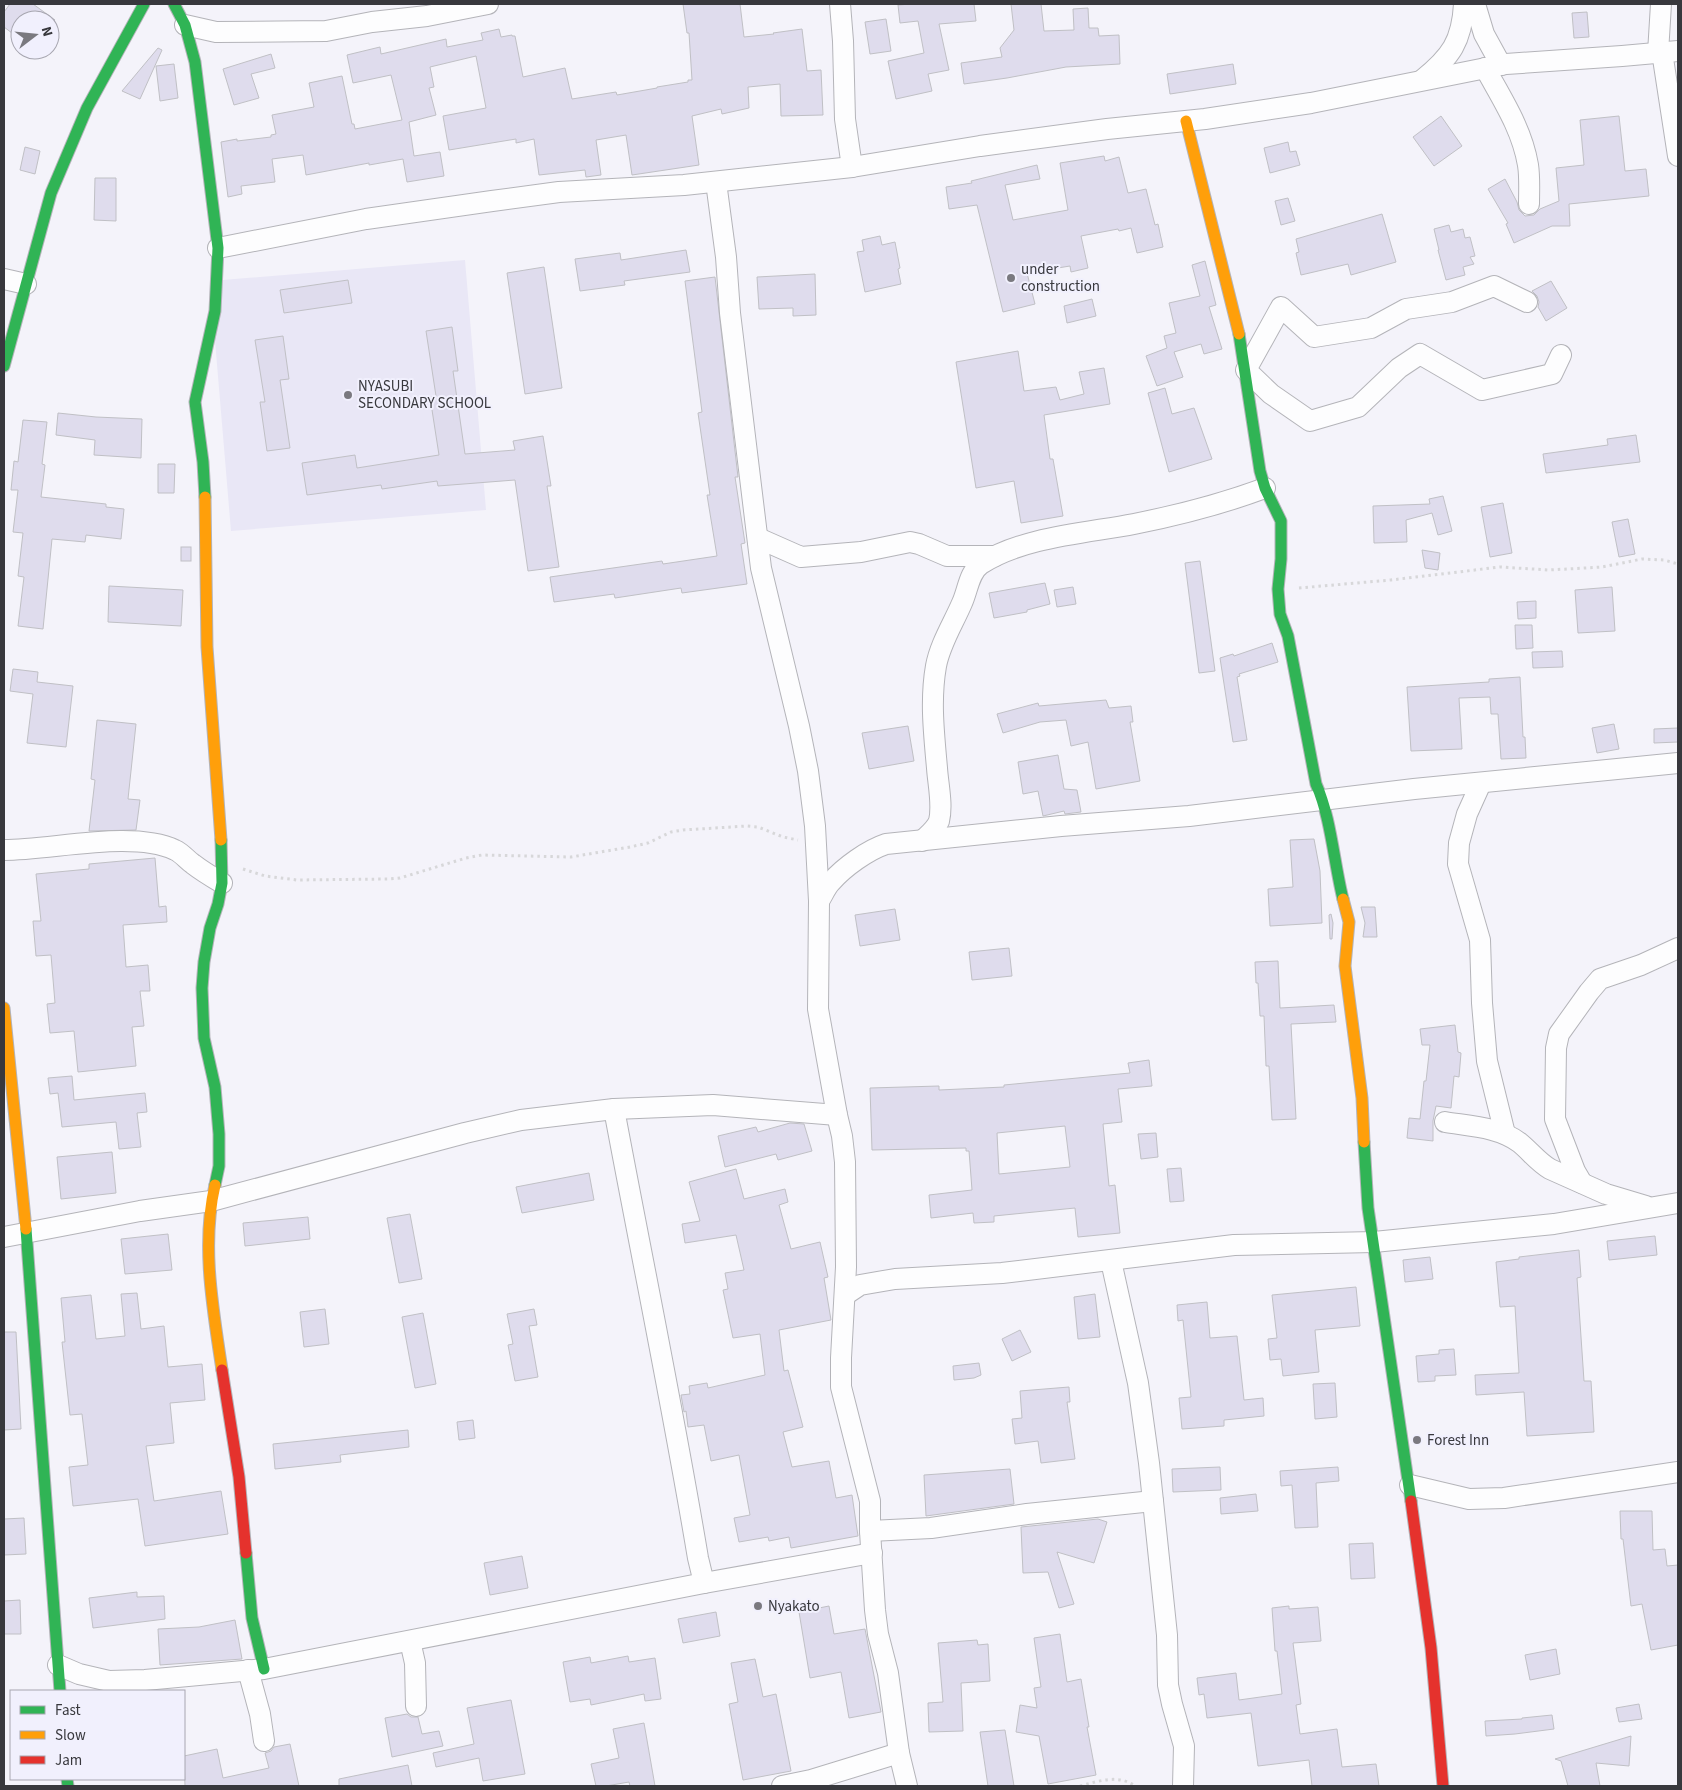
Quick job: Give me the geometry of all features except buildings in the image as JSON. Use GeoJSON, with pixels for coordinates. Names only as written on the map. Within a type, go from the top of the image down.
{"type":"FeatureCollection","features":[{"type":"Feature","properties":{"kind":"street"},"geometry":{"type":"LineString","coordinates":[[4,366],[51,194],[87,108],[144,4]]}},
{"type":"Feature","properties":{"kind":"street"},"geometry":{"type":"LineString","coordinates":[[174,4],[185,26],[195,62],[218,248],[215,311],[195,402],[204,472],[207,647],[220,824],[222,883],[218,904],[210,928],[202,988],[204,1038],[215,1087],[219,1134],[219,1166],[211,1201],[209,1245],[211,1297],[239,1478],[264,1741]]}},
{"type":"Feature","properties":{"kind":"street"},"geometry":{"type":"LineString","coordinates":[[185,26],[216,32],[326,31],[488,4]]}},
{"type":"Feature","properties":{"kind":"street"},"geometry":{"type":"LineString","coordinates":[[840,4],[845,119],[852,167]]}},
{"type":"Feature","properties":{"kind":"street"},"geometry":{"type":"LineString","coordinates":[[1422,80],[1441,65],[1457,40],[1461,31],[1464,4]]}},
{"type":"Feature","properties":{"kind":"street"},"geometry":{"type":"LineString","coordinates":[[1475,4],[1493,66],[1508,109],[1519,133],[1528,163],[1529,204]]}},
{"type":"Feature","properties":{"kind":"street"},"geometry":{"type":"LineString","coordinates":[[1661,4],[1678,156]]}},
{"type":"Feature","properties":{"kind":"street"},"geometry":{"type":"LineString","coordinates":[[218,248],[366,219],[492,201],[559,192],[716,182],[852,167],[990,144],[1107,128],[1186,121],[1311,103],[1493,66],[1666,52]]}},
{"type":"Feature","properties":{"kind":"street"},"geometry":{"type":"LineString","coordinates":[[1186,121],[1238,326],[1260,471],[1265,488],[1281,522],[1281,559],[1278,589],[1280,614],[1288,636],[1316,784],[1323,799],[1337,875],[1349,922],[1345,966],[1362,1098],[1366,1181],[1382,1307],[1410,1485],[1431,1648],[1443,1786]]}},
{"type":"Feature","properties":{"kind":"street"},"geometry":{"type":"LineString","coordinates":[[716,182],[726,257],[730,313],[764,585],[789,682],[808,771],[815,839],[818,902],[818,1009],[842,1136],[845,1162],[846,1267],[841,1358],[842,1387],[870,1502],[870,1531],[878,1634],[888,1673],[899,1752],[907,1786]]}},
{"type":"Feature","properties":{"kind":"street"},"geometry":{"type":"LineString","coordinates":[[4,279],[26,284]]}},
{"type":"Feature","properties":{"kind":"street"},"geometry":{"type":"LineString","coordinates":[[1246,370],[1281,307],[1314,337],[1371,328],[1406,310],[1452,302],[1494,286],[1527,302]]}},
{"type":"Feature","properties":{"kind":"street"},"geometry":{"type":"LineString","coordinates":[[1246,370],[1271,394],[1310,421],[1358,407],[1393,373],[1420,354],[1482,390],[1552,374],[1560,355]]}},
{"type":"Feature","properties":{"kind":"street"},"geometry":{"type":"LineString","coordinates":[[922,841],[931,833],[939,820],[938,780],[933,725],[936,665],[942,644],[963,601],[975,568],[995,556],[1022,546],[1064,536],[1193,512],[1231,501],[1265,488]]}},
{"type":"Feature","properties":{"kind":"street"},"geometry":{"type":"LineString","coordinates":[[758,538],[801,557],[861,552],[910,542],[947,556],[995,556]]}},
{"type":"Feature","properties":{"kind":"street"},"geometry":{"type":"LineString","coordinates":[[818,902],[831,882],[862,855],[886,844],[1061,826],[1189,816],[1323,799],[1678,763]]}},
{"type":"Feature","properties":{"kind":"street"},"geometry":{"type":"LineString","coordinates":[[1481,782],[1467,814],[1458,843],[1458,864],[1480,940],[1482,1003],[1487,1061],[1505,1134]]}},
{"type":"Feature","properties":{"kind":"street"},"geometry":{"type":"LineString","coordinates":[[4,850],[24,850],[92,843],[138,841],[157,843],[177,851],[222,883]]}},
{"type":"Feature","properties":{"kind":"street"},"geometry":{"type":"LineString","coordinates":[[1582,1183],[1555,1120],[1556,1048],[1559,1034],[1600,979],[1641,965],[1678,948]]}},
{"type":"Feature","properties":{"kind":"street"},"geometry":{"type":"LineString","coordinates":[[4,1008],[26,1233],[60,1690]]}},
{"type":"Feature","properties":{"kind":"street"},"geometry":{"type":"LineString","coordinates":[[4,1237],[140,1211],[211,1201],[521,1120],[614,1109],[714,1105],[837,1115]]}},
{"type":"Feature","properties":{"kind":"street"},"geometry":{"type":"LineString","coordinates":[[614,1109],[668,1384],[704,1583]]}},
{"type":"Feature","properties":{"kind":"street"},"geometry":{"type":"LineString","coordinates":[[1444,1122],[1505,1134],[1520,1143],[1543,1165],[1613,1196],[1653,1208]]}},
{"type":"Feature","properties":{"kind":"street"},"geometry":{"type":"LineString","coordinates":[[845,1295],[860,1285],[895,1279],[1002,1273],[1234,1245],[1374,1242],[1554,1224],[1678,1203]]}},
{"type":"Feature","properties":{"kind":"street"},"geometry":{"type":"LineString","coordinates":[[1111,1261],[1138,1383],[1149,1463],[1167,1635],[1168,1685],[1184,1746],[1183,1786]]}},
{"type":"Feature","properties":{"kind":"street"},"geometry":{"type":"LineString","coordinates":[[1410,1485],[1469,1499],[1504,1498],[1678,1472]]}},
{"type":"Feature","properties":{"kind":"street"},"geometry":{"type":"LineString","coordinates":[[870,1531],[931,1528],[1027,1514],[1153,1500]]}},
{"type":"Feature","properties":{"kind":"street"},"geometry":{"type":"LineString","coordinates":[[58,1665],[79,1674],[109,1681],[145,1680],[256,1670],[704,1583],[872,1553]]}},
{"type":"Feature","properties":{"kind":"street"},"geometry":{"type":"LineString","coordinates":[[410,1641],[415,1663],[416,1706]]}},
{"type":"Feature","properties":{"kind":"street"},"geometry":{"type":"LineString","coordinates":[[782,1786],[804,1784],[899,1752]]}},
{"type":"Feature","properties":{"kind":"path"},"geometry":{"type":"LineString","coordinates":[[1278,589],[1392,580],[1500,567],[1549,570],[1602,567],[1642,559],[1664,560],[1678,564]]}},
{"type":"Feature","properties":{"kind":"path"},"geometry":{"type":"LineString","coordinates":[[221,862],[265,876],[297,880],[389,879],[400,878],[482,855],[570,857],[630,848],[648,843],[671,832],[683,830],[747,826],[758,827],[796,840],[815,839]]}},
{"type":"Feature","properties":{"kind":"path"},"geometry":{"type":"LineString","coordinates":[[1080,1786],[1110,1778],[1129,1782],[1135,1786]]}},
{"type":"Feature","properties":{"kind":"shaded area","name":"NYASUBI SECONDARY SCHOOL"},"geometry":{"type":"Polygon","coordinates":[[[465,260],[486,510],[231,531],[210,281],[465,260]]]}},
{"type":"Feature","properties":{"kind":"traffic: fast"},"geometry":{"type":"LineString","coordinates":[[4,366],[51,193],[87,108],[144,4]]}},
{"type":"Feature","properties":{"kind":"traffic: fast"},"geometry":{"type":"LineString","coordinates":[[174,4],[185,25],[195,62],[218,248],[215,311],[195,402],[203,462],[205,497]]}},
{"type":"Feature","properties":{"kind":"traffic: fast"},"geometry":{"type":"LineString","coordinates":[[1239,334],[1260,471],[1265,488],[1281,521],[1281,559],[1278,589],[1280,614],[1288,636],[1316,784],[1329,825],[1343,899]]}},
{"type":"Feature","properties":{"kind":"traffic: fast"},"geometry":{"type":"LineString","coordinates":[[215,1185],[219,1166],[219,1134],[215,1087],[204,1038],[202,988],[210,928],[218,904],[222,883],[221,840]]}},
{"type":"Feature","properties":{"kind":"traffic: fast"},"geometry":{"type":"LineString","coordinates":[[1364,1142],[1368,1208],[1411,1501]]}},
{"type":"Feature","properties":{"kind":"traffic: fast"},"geometry":{"type":"LineString","coordinates":[[26,1229],[60,1690]]}},
{"type":"Feature","properties":{"kind":"traffic: fast"},"geometry":{"type":"LineString","coordinates":[[246,1553],[252,1618],[264,1669]]}},
{"type":"Feature","properties":{"kind":"traffic: fast"},"geometry":{"type":"LineString","coordinates":[[67,1780],[68,1786]]}},
{"type":"Feature","properties":{"kind":"traffic: slow"},"geometry":{"type":"LineString","coordinates":[[1186,121],[1239,334]]}},
{"type":"Feature","properties":{"kind":"traffic: slow"},"geometry":{"type":"LineString","coordinates":[[205,497],[207,647],[221,840]]}},
{"type":"Feature","properties":{"kind":"traffic: slow"},"geometry":{"type":"LineString","coordinates":[[1343,899],[1349,922],[1345,966],[1362,1098],[1364,1142]]}},
{"type":"Feature","properties":{"kind":"traffic: slow"},"geometry":{"type":"LineString","coordinates":[[4,1008],[26,1229]]}},
{"type":"Feature","properties":{"kind":"traffic: slow"},"geometry":{"type":"LineString","coordinates":[[215,1185],[211,1208],[209,1254],[212,1300],[222,1370]]}},
{"type":"Feature","properties":{"kind":"traffic: jam"},"geometry":{"type":"LineString","coordinates":[[222,1370],[239,1477],[246,1553]]}},
{"type":"Feature","properties":{"kind":"traffic: jam"},"geometry":{"type":"LineString","coordinates":[[1411,1501],[1431,1648],[1443,1786]]}},
{"type":"Feature","properties":{"kind":"place","name":"under construction"},"geometry":{"type":"Point","coordinates":[1011,278]}},
{"type":"Feature","properties":{"kind":"place","name":"NYASUBI SECONDARY SCHOOL"},"geometry":{"type":"Point","coordinates":[348,395]}},
{"type":"Feature","properties":{"kind":"place","name":"Forest Inn"},"geometry":{"type":"Point","coordinates":[1417,1440]}},
{"type":"Feature","properties":{"kind":"place","name":"Nyakato"},"geometry":{"type":"Point","coordinates":[758,1606]}}]}
